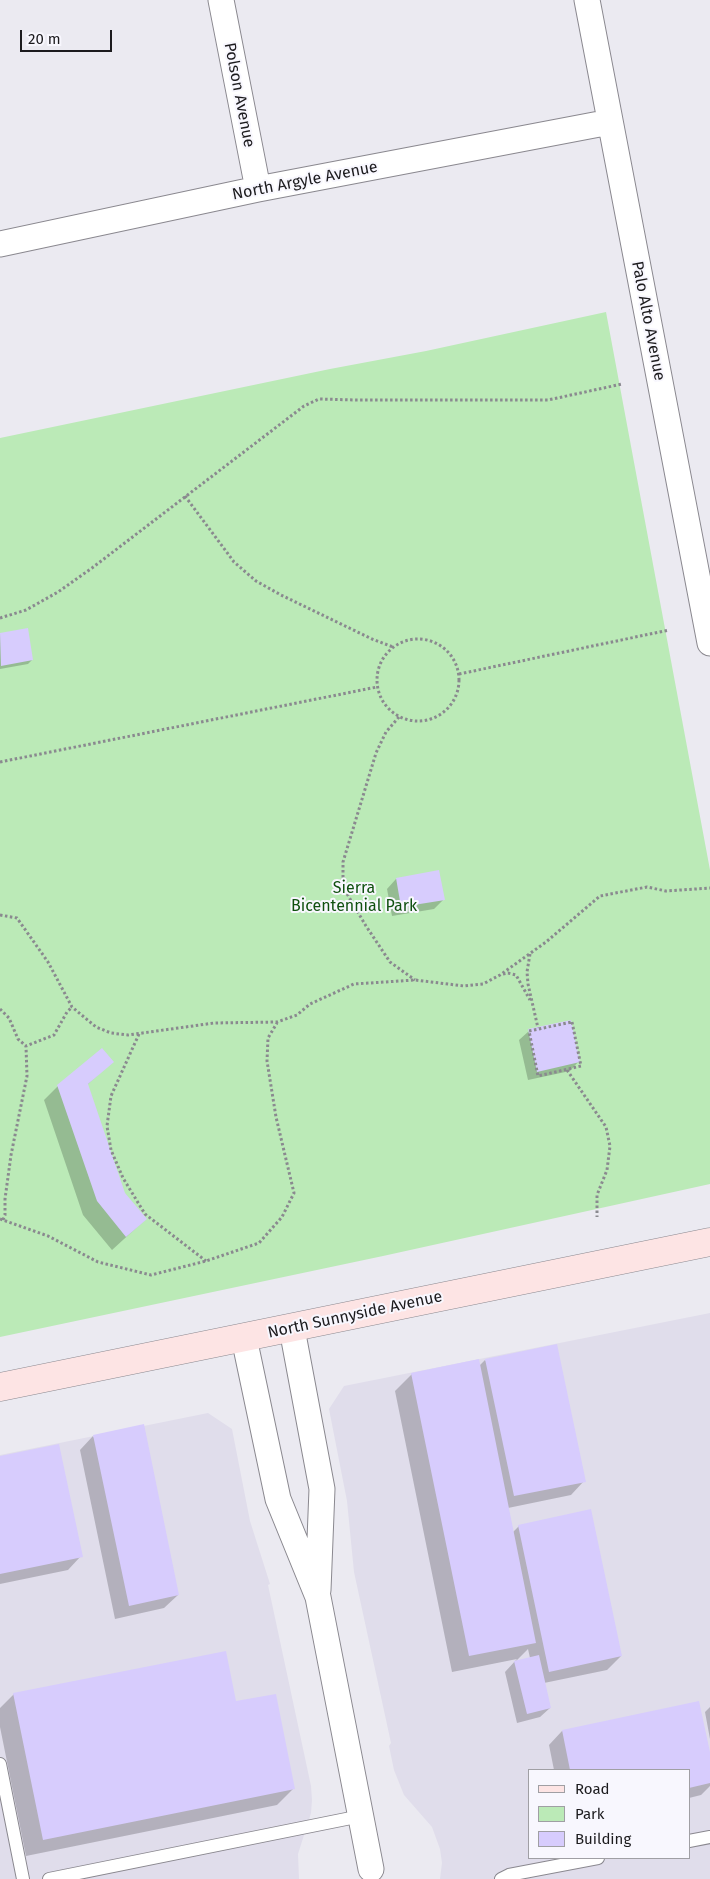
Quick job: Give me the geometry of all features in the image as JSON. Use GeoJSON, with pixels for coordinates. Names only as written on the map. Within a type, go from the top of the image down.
{"type":"FeatureCollection","features":[{"type":"Feature","properties":{"kind":"main road","name":"North Sunnyside Avenue"},"geometry":{"type":"LineString","coordinates":[[0,1387],[710,1242]]}},
{"type":"Feature","properties":{"kind":"street","name":"Polson Avenue"},"geometry":{"type":"LineString","coordinates":[[221,0],[258,189]]}},
{"type":"Feature","properties":{"kind":"street","name":"Palo Alto Avenue"},"geometry":{"type":"LineString","coordinates":[[587,0],[710,643]]}},
{"type":"Feature","properties":{"kind":"street","name":"North Argyle Avenue"},"geometry":{"type":"LineString","coordinates":[[0,244],[258,189],[610,122]]}},
{"type":"Feature","properties":{"kind":"street"},"geometry":{"type":"LineString","coordinates":[[292,1328],[322,1489],[318,1598]]}},
{"type":"Feature","properties":{"kind":"street"},"geometry":{"type":"LineString","coordinates":[[244,1338],[278,1499],[318,1598],[372,1874]]}},
{"type":"Feature","properties":{"kind":"lane"},"geometry":{"type":"LineString","coordinates":[[0,1764],[23,1879]]}},
{"type":"Feature","properties":{"kind":"lane"},"geometry":{"type":"LineString","coordinates":[[49,1879],[362,1816]]}},
{"type":"Feature","properties":{"kind":"lane"},"geometry":{"type":"LineString","coordinates":[[690,1841],[710,1837]]}},
{"type":"Feature","properties":{"kind":"lane"},"geometry":{"type":"LineString","coordinates":[[501,1879],[510,1874],[592,1859]]}},
{"type":"Feature","properties":{"kind":"path"},"geometry":{"type":"LineString","coordinates":[[0,618],[26,610],[58,592],[304,406],[319,399],[548,400],[622,384]]}},
{"type":"Feature","properties":{"kind":"path"},"geometry":{"type":"LineString","coordinates":[[185,496],[234,562],[256,581],[372,640],[393,647]]}},
{"type":"Feature","properties":{"kind":"path"},"geometry":{"type":"LineString","coordinates":[[459,674],[669,630]]}},
{"type":"Feature","properties":{"kind":"path"},"geometry":{"type":"LineString","coordinates":[[419,639],[433,642],[445,649],[454,660],[459,674],[459,687],[455,699],[447,710],[437,717],[424,721],[411,721],[399,717],[388,710],[381,699],[377,687],[379,665],[385,655],[393,647],[405,641],[419,639]]}},
{"type":"Feature","properties":{"kind":"path"},"geometry":{"type":"LineString","coordinates":[[0,762],[377,687]]}},
{"type":"Feature","properties":{"kind":"path"},"geometry":{"type":"LineString","coordinates":[[399,717],[386,732],[376,753],[342,862],[343,887],[390,962],[415,980]]}},
{"type":"Feature","properties":{"kind":"path"},"geometry":{"type":"LineString","coordinates":[[0,915],[17,918],[48,962],[72,1007],[96,1027],[111,1033],[128,1035],[214,1023],[277,1022],[297,1015],[310,1004],[354,984],[415,980],[464,986],[483,984],[500,975],[530,954],[600,896],[647,887],[666,891],[710,888]]}},
{"type":"Feature","properties":{"kind":"path"},"geometry":{"type":"LineString","coordinates":[[530,954],[527,972],[528,984],[538,1028]]}},
{"type":"Feature","properties":{"kind":"path"},"geometry":{"type":"LineString","coordinates":[[500,975],[508,973],[516,975],[526,990],[533,1009]]}},
{"type":"Feature","properties":{"kind":"path"},"geometry":{"type":"LineString","coordinates":[[26,1046],[54,1036],[72,1007]]}},
{"type":"Feature","properties":{"kind":"path"},"geometry":{"type":"LineString","coordinates":[[0,1009],[9,1018],[18,1039],[26,1046],[27,1076],[12,1147],[5,1200],[5,1215],[1,1220],[48,1236],[98,1262],[152,1275],[206,1261],[259,1242],[282,1217],[294,1193],[276,1117],[267,1061],[268,1038],[277,1022]]}},
{"type":"Feature","properties":{"kind":"path"},"geometry":{"type":"LineString","coordinates":[[572,1022],[581,1066],[567,1070],[538,1076],[529,1031],[572,1022]]}},
{"type":"Feature","properties":{"kind":"path"},"geometry":{"type":"LineString","coordinates":[[139,1034],[111,1096],[107,1126],[112,1150],[123,1178],[145,1214],[206,1261]]}},
{"type":"Feature","properties":{"kind":"path"},"geometry":{"type":"LineString","coordinates":[[567,1070],[606,1127],[610,1146],[607,1170],[597,1195],[597,1216]]}},
{"type":"Feature","properties":{"kind":"shaded area"},"geometry":{"type":"Polygon","coordinates":[[[710,1313],[710,1879],[440,1879],[442,1863],[440,1849],[432,1827],[404,1795],[394,1770],[389,1746],[391,1743],[354,1572],[347,1501],[329,1409],[344,1386],[710,1313]]]}},
{"type":"Feature","properties":{"kind":"shaded area"},"geometry":{"type":"Polygon","coordinates":[[[208,1413],[232,1429],[250,1521],[270,1584],[268,1585],[311,1786],[311,1813],[298,1854],[299,1879],[0,1879],[0,1455],[208,1413]]]}},
{"type":"Feature","properties":{"kind":"green space","name":"Sierra Bicentennial Park"},"geometry":{"type":"Polygon","coordinates":[[[606,312],[710,870],[710,1184],[0,1337],[0,438],[330,369],[426,351],[606,312]]]}},
{"type":"Feature","properties":{"kind":"building"},"geometry":{"type":"Polygon","coordinates":[[[28,628],[33,660],[1,666],[0,633],[28,628]]]}},
{"type":"Feature","properties":{"kind":"building"},"geometry":{"type":"Polygon","coordinates":[[[439,870],[445,900],[401,907],[396,878],[439,870]]]}},
{"type":"Feature","properties":{"kind":"building"},"geometry":{"type":"Polygon","coordinates":[[[571,1020],[580,1062],[537,1072],[528,1029],[571,1020]]]}},
{"type":"Feature","properties":{"kind":"building"},"geometry":{"type":"Polygon","coordinates":[[[102,1048],[114,1062],[88,1084],[125,1193],[147,1219],[126,1237],[97,1201],[57,1085],[102,1048]]]}},
{"type":"Feature","properties":{"kind":"building"},"geometry":{"type":"Polygon","coordinates":[[[557,1344],[586,1482],[514,1496],[485,1359],[557,1344]]]}},
{"type":"Feature","properties":{"kind":"building"},"geometry":{"type":"Polygon","coordinates":[[[479,1359],[536,1643],[469,1656],[411,1373],[479,1359]]]}},
{"type":"Feature","properties":{"kind":"building"},"geometry":{"type":"Polygon","coordinates":[[[144,1424],[179,1595],[129,1606],[93,1435],[144,1424]]]}},
{"type":"Feature","properties":{"kind":"building"},"geometry":{"type":"Polygon","coordinates":[[[59,1444],[83,1557],[0,1574],[0,1456],[59,1444]]]}},
{"type":"Feature","properties":{"kind":"building"},"geometry":{"type":"Polygon","coordinates":[[[591,1509],[622,1656],[549,1672],[518,1525],[591,1509]]]}},
{"type":"Feature","properties":{"kind":"building"},"geometry":{"type":"Polygon","coordinates":[[[226,1651],[236,1701],[276,1694],[295,1789],[43,1840],[13,1693],[226,1651]]]}},
{"type":"Feature","properties":{"kind":"building"},"geometry":{"type":"Polygon","coordinates":[[[539,1655],[551,1708],[527,1714],[514,1661],[539,1655]]]}},
{"type":"Feature","properties":{"kind":"building"},"geometry":{"type":"Polygon","coordinates":[[[699,1701],[710,1752],[710,1783],[690,1788],[690,1769],[570,1769],[562,1730],[699,1701]]]}}]}
